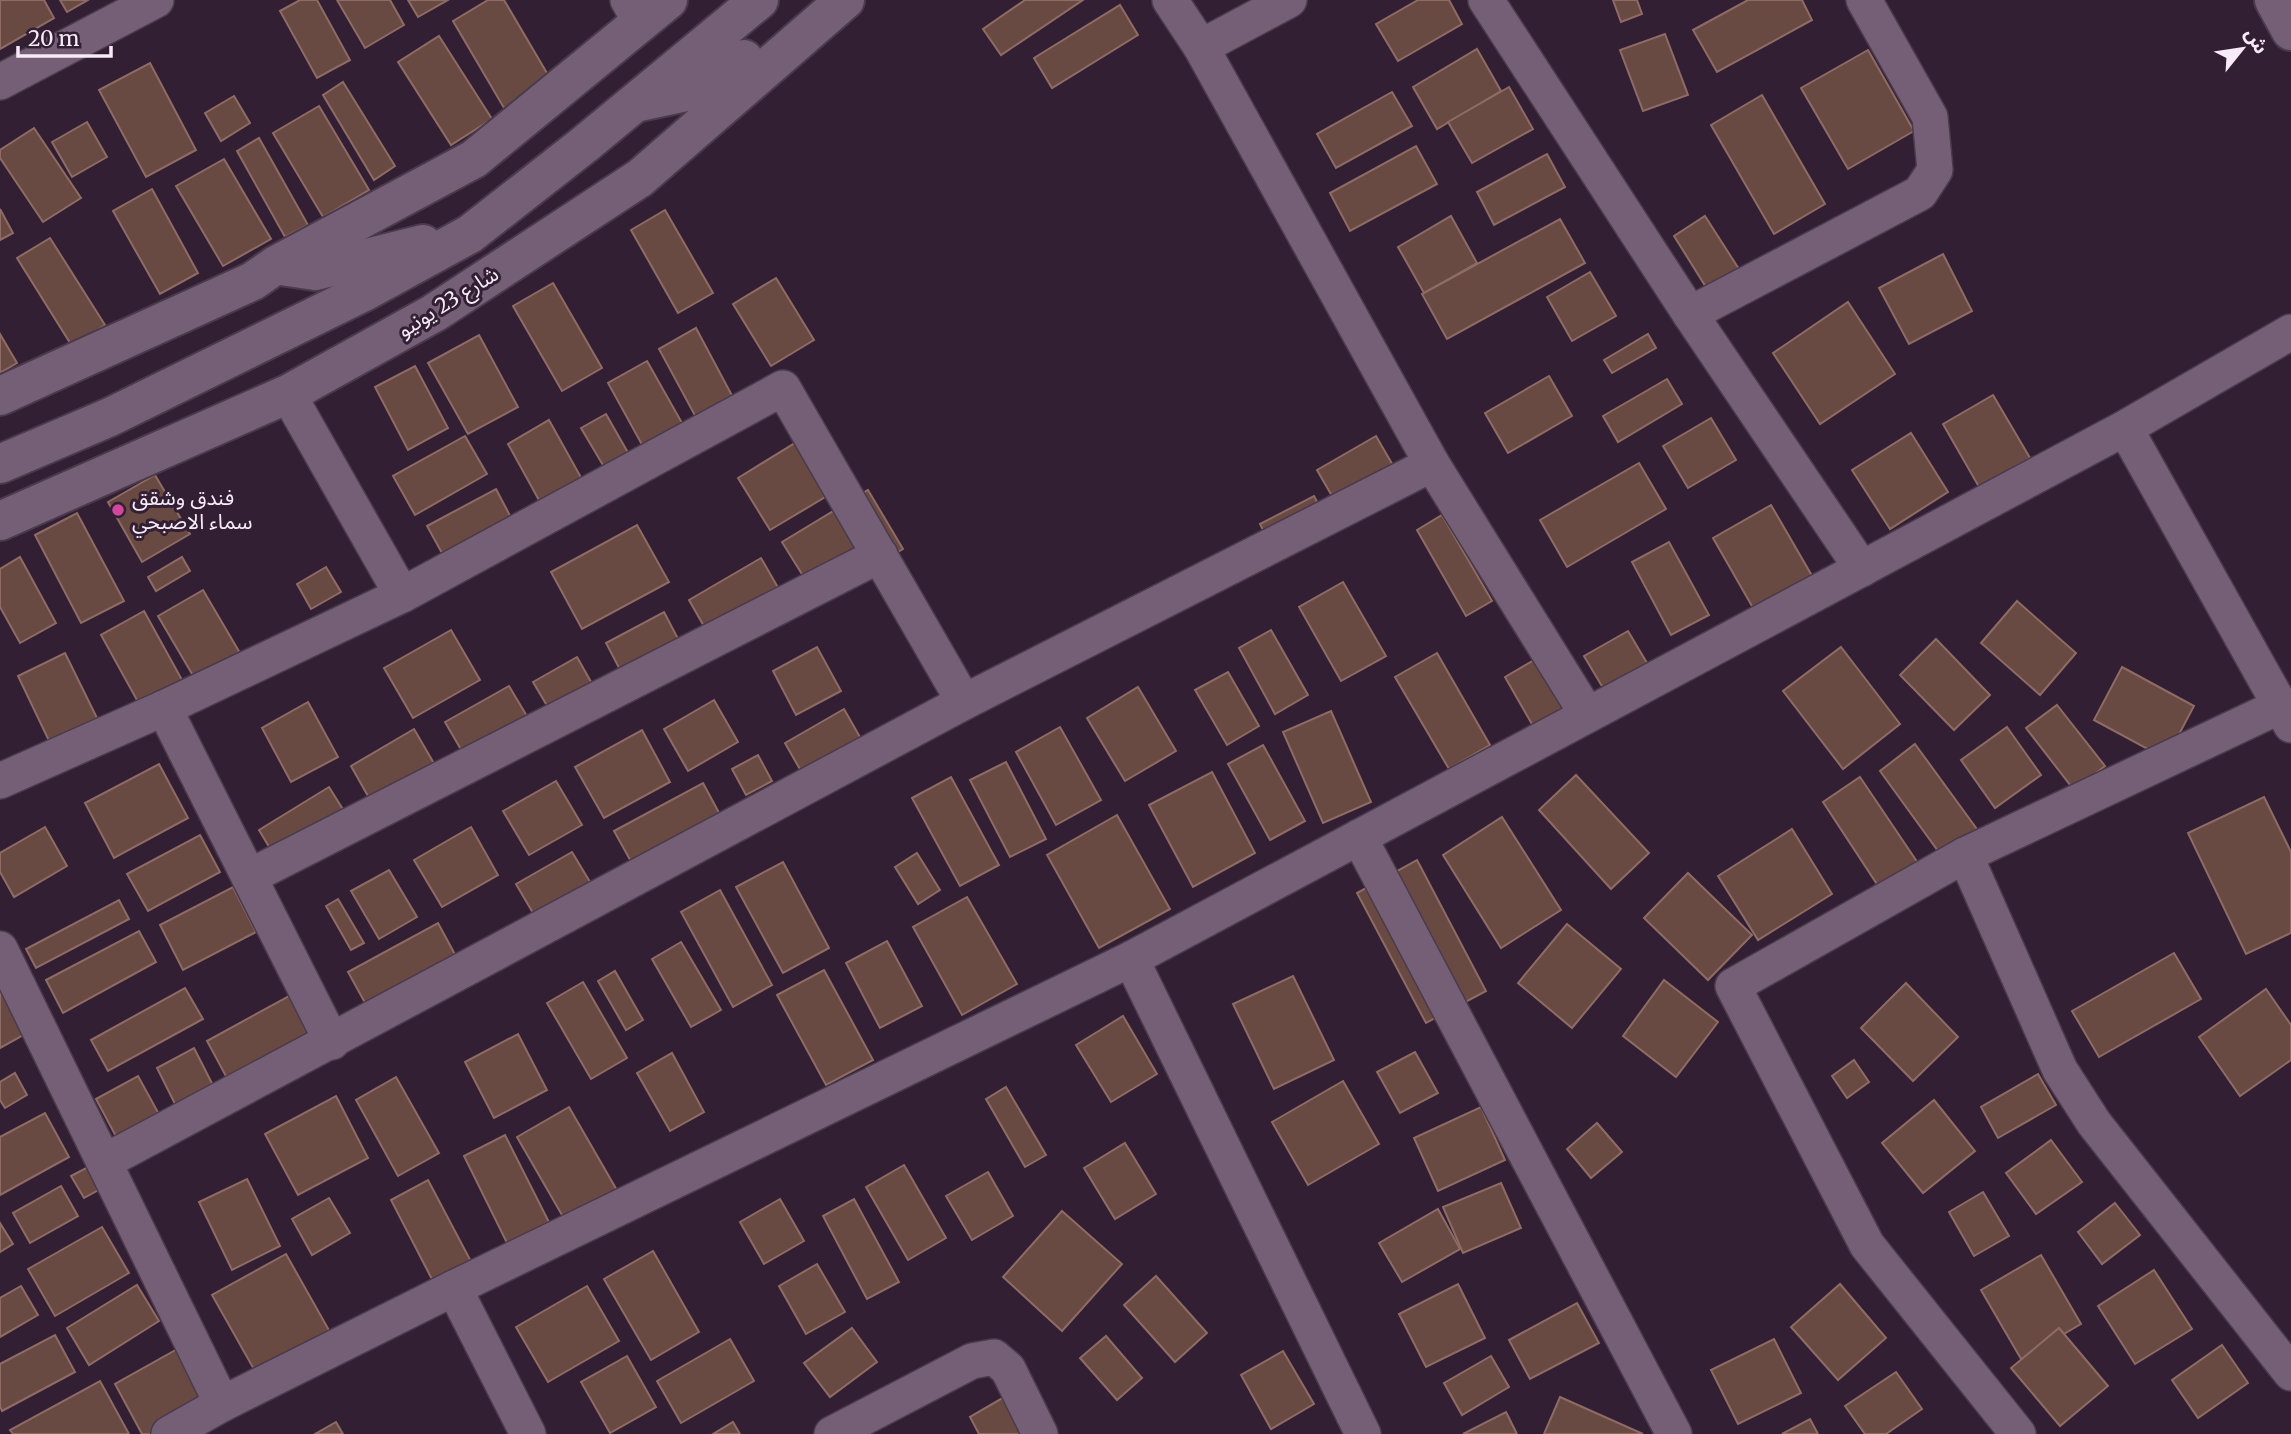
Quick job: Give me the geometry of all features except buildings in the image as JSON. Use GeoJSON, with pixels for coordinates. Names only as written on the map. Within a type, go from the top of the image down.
{"type":"FeatureCollection","features":[{"type":"Feature","properties":{"kind":"street"},"geometry":{"type":"LineString","coordinates":[[0,82],[156,0]]}},
{"type":"Feature","properties":{"kind":"street"},"geometry":{"type":"LineString","coordinates":[[0,464],[134,405],[362,293],[470,234],[759,0]]}},
{"type":"Feature","properties":{"kind":"street"},"geometry":{"type":"LineString","coordinates":[[634,103],[705,88],[766,43],[813,0]]}},
{"type":"Feature","properties":{"kind":"street","name":"شارع 23 يونيو"},"geometry":{"type":"LineString","coordinates":[[0,521],[288,394],[435,313],[639,178],[845,0]]}},
{"type":"Feature","properties":{"kind":"street"},"geometry":{"type":"LineString","coordinates":[[1170,0],[1201,47],[1432,464],[1587,714]]}},
{"type":"Feature","properties":{"kind":"street"},"geometry":{"type":"LineString","coordinates":[[1201,47],[1289,0]]}},
{"type":"Feature","properties":{"kind":"street"},"geometry":{"type":"LineString","coordinates":[[1486,0],[1690,314],[1862,569]]}},
{"type":"Feature","properties":{"kind":"street"},"geometry":{"type":"LineString","coordinates":[[1690,314],[1920,193],[1935,170],[1930,117],[1864,0]]}},
{"type":"Feature","properties":{"kind":"street"},"geometry":{"type":"LineString","coordinates":[[2274,0],[2291,31]]}},
{"type":"Feature","properties":{"kind":"street"},"geometry":{"type":"LineString","coordinates":[[0,396],[253,281],[276,265],[474,159],[646,8]]}},
{"type":"Feature","properties":{"kind":"street"},"geometry":{"type":"LineString","coordinates":[[276,265],[315,271],[470,234]]}},
{"type":"Feature","properties":{"kind":"street"},"geometry":{"type":"LineString","coordinates":[[169,1434],[222,1404],[454,1288],[1131,959],[2125,428],[2291,332]]}},
{"type":"Feature","properties":{"kind":"street"},"geometry":{"type":"LineString","coordinates":[[0,781],[164,708],[402,595],[783,388],[964,702]]}},
{"type":"Feature","properties":{"kind":"street"},"geometry":{"type":"LineString","coordinates":[[288,394],[402,595]]}},
{"type":"Feature","properties":{"kind":"street"},"geometry":{"type":"LineString","coordinates":[[2018,1434],[1867,1245],[1733,986],[1965,855],[2286,715],[2125,428]]}},
{"type":"Feature","properties":{"kind":"street"},"geometry":{"type":"LineString","coordinates":[[104,1162],[964,702],[1432,464]]}},
{"type":"Feature","properties":{"kind":"street"},"geometry":{"type":"LineString","coordinates":[[249,877],[880,555]]}},
{"type":"Feature","properties":{"kind":"street"},"geometry":{"type":"LineString","coordinates":[[164,708],[332,1042]]}},
{"type":"Feature","properties":{"kind":"street"},"geometry":{"type":"LineString","coordinates":[[1359,836],[1674,1434]]}},
{"type":"Feature","properties":{"kind":"street"},"geometry":{"type":"LineString","coordinates":[[1965,855],[2060,1070],[2094,1123],[2291,1373]]}},
{"type":"Feature","properties":{"kind":"street"},"geometry":{"type":"LineString","coordinates":[[0,949],[222,1404]]}},
{"type":"Feature","properties":{"kind":"street"},"geometry":{"type":"LineString","coordinates":[[1131,959],[1363,1434]]}},
{"type":"Feature","properties":{"kind":"street"},"geometry":{"type":"LineString","coordinates":[[454,1288],[528,1434]]}},
{"type":"Feature","properties":{"kind":"street"},"geometry":{"type":"LineString","coordinates":[[832,1434],[972,1361],[994,1357],[1009,1369],[1040,1434]]}},
{"type":"Feature","properties":{"kind":"place","name":"فندق وشقق سماء الاصبحي"},"geometry":{"type":"Point","coordinates":[118,510]}}]}
